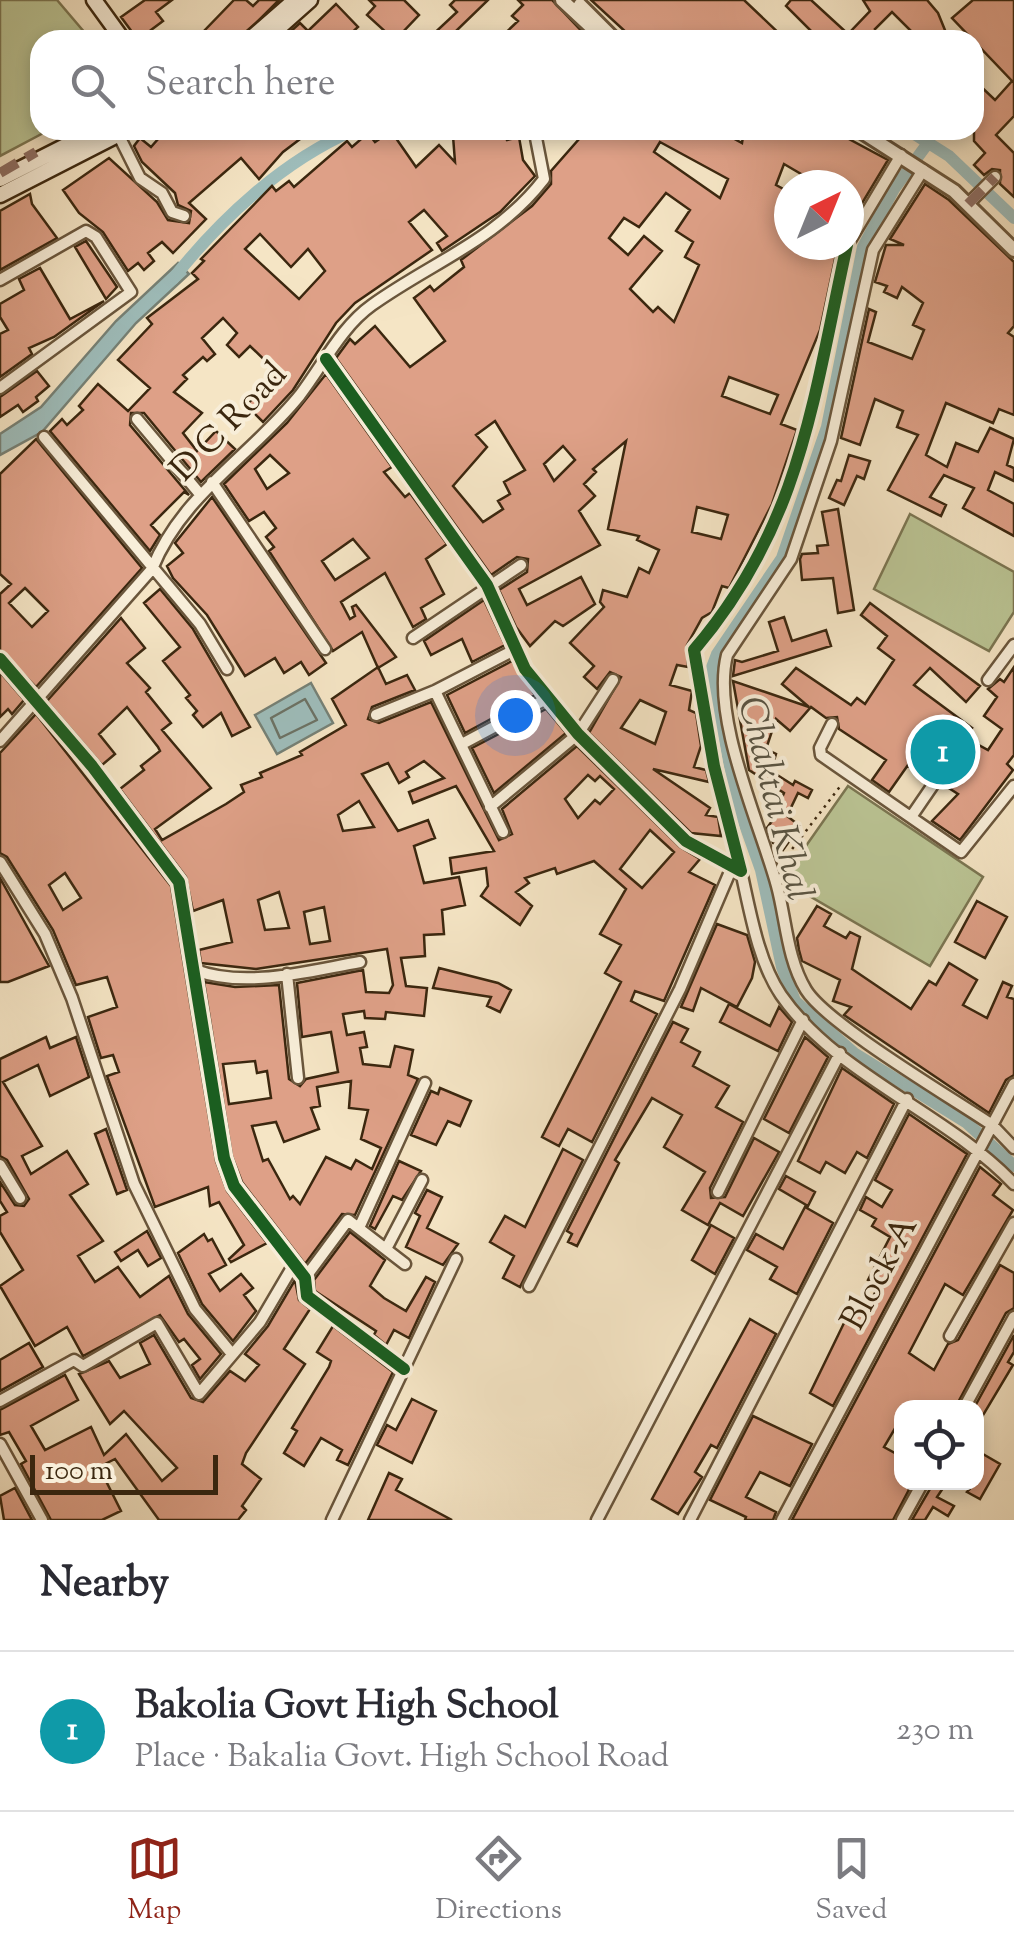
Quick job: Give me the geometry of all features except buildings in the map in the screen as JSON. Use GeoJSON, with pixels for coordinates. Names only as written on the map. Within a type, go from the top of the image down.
{"type":"FeatureCollection","features":[{"type":"Feature","properties":{"kind":"main road"},"geometry":{"type":"LineString","coordinates":[[94,0],[116,30]]}},
{"type":"Feature","properties":{"kind":"main road"},"geometry":{"type":"LineString","coordinates":[[260,30],[295,0]]}},
{"type":"Feature","properties":{"kind":"main road"},"geometry":{"type":"LineString","coordinates":[[276,30],[310,0]]}},
{"type":"Feature","properties":{"kind":"main road"},"geometry":{"type":"LineString","coordinates":[[0,180],[78,140]]}},
{"type":"Feature","properties":{"kind":"main road"},"geometry":{"type":"LineString","coordinates":[[0,196],[108,140]]}},
{"type":"Feature","properties":{"kind":"street"},"geometry":{"type":"LineString","coordinates":[[562,0],[601,30]]}},
{"type":"Feature","properties":{"kind":"street"},"geometry":{"type":"LineString","coordinates":[[574,0],[597,30]]}},
{"type":"Feature","properties":{"kind":"street"},"geometry":{"type":"LineString","coordinates":[[126,140],[140,178],[162,193],[172,212],[184,216]]}},
{"type":"Feature","properties":{"kind":"street","name":"D C Road"},"geometry":{"type":"LineString","coordinates":[[0,741],[152,569],[173,525],[199,493],[259,442],[368,308],[441,266],[514,216],[544,179],[536,140]]}},
{"type":"Feature","properties":{"kind":"street"},"geometry":{"type":"LineString","coordinates":[[876,140],[968,204],[1008,238],[1014,250]]}},
{"type":"Feature","properties":{"kind":"street"},"geometry":{"type":"LineString","coordinates":[[864,216],[901,154]]}},
{"type":"Feature","properties":{"kind":"street"},"geometry":{"type":"LineString","coordinates":[[923,170],[874,250],[831,441],[791,559],[727,655],[724,670],[732,734],[774,874],[784,928],[806,990],[876,1046],[992,1125],[1014,1148]]}},
{"type":"Feature","properties":{"kind":"street"},"geometry":{"type":"LineString","coordinates":[[968,204],[994,177]]}},
{"type":"Feature","properties":{"kind":"street"},"geometry":{"type":"LineString","coordinates":[[0,280],[86,230],[96,237],[132,292],[0,388]]}},
{"type":"Feature","properties":{"kind":"street"},"geometry":{"type":"LineString","coordinates":[[844,260],[794,480],[752,573],[694,650],[714,766],[736,869],[756,935],[780,994],[802,1020],[840,1052],[980,1151],[1014,1184]]}},
{"type":"Feature","properties":{"kind":"street"},"geometry":{"type":"LineString","coordinates":[[326,359],[487,586],[525,669],[548,698],[578,734],[686,841],[736,869]]}},
{"type":"Feature","properties":{"kind":"street"},"geometry":{"type":"LineString","coordinates":[[137,419],[199,493]]}},
{"type":"Feature","properties":{"kind":"street"},"geometry":{"type":"LineString","coordinates":[[44,437],[200,624],[227,669]]}},
{"type":"Feature","properties":{"kind":"street"},"geometry":{"type":"LineString","coordinates":[[212,482],[325,649]]}},
{"type":"Feature","properties":{"kind":"street"},"geometry":{"type":"LineString","coordinates":[[413,638],[521,565]]}},
{"type":"Feature","properties":{"kind":"street"},"geometry":{"type":"LineString","coordinates":[[988,680],[1014,645]]}},
{"type":"Feature","properties":{"kind":"street"},"geometry":{"type":"LineString","coordinates":[[376,715],[435,691],[516,649]]}},
{"type":"Feature","properties":{"kind":"street"},"geometry":{"type":"LineString","coordinates":[[0,659],[179,882],[224,1158],[234,1186],[305,1278],[308,1296],[404,1369]]}},
{"type":"Feature","properties":{"kind":"street"},"geometry":{"type":"LineString","coordinates":[[490,807],[578,734],[614,680]]}},
{"type":"Feature","properties":{"kind":"street"},"geometry":{"type":"LineString","coordinates":[[435,691],[462,744],[468,768],[503,832]]}},
{"type":"Feature","properties":{"kind":"street"},"geometry":{"type":"LineString","coordinates":[[462,744],[548,698]]}},
{"type":"Feature","properties":{"kind":"street"},"geometry":{"type":"LineString","coordinates":[[832,724],[820,752],[964,852],[1014,786]]}},
{"type":"Feature","properties":{"kind":"street"},"geometry":{"type":"LineString","coordinates":[[911,817],[936,779]]}},
{"type":"Feature","properties":{"kind":"street"},"geometry":{"type":"LineString","coordinates":[[0,862],[45,934],[72,998],[134,1184],[194,1309],[232,1354]]}},
{"type":"Feature","properties":{"kind":"street"},"geometry":{"type":"LineString","coordinates":[[530,1286],[736,869]]}},
{"type":"Feature","properties":{"kind":"street"},"geometry":{"type":"LineString","coordinates":[[195,970],[217,978],[287,974],[360,962]]}},
{"type":"Feature","properties":{"kind":"street"},"geometry":{"type":"LineString","coordinates":[[287,974],[298,1078]]}},
{"type":"Feature","properties":{"kind":"street"},"geometry":{"type":"LineString","coordinates":[[718,1192],[802,1020]]}},
{"type":"Feature","properties":{"kind":"street"},"geometry":{"type":"LineString","coordinates":[[597,1520],[840,1052]]}},
{"type":"Feature","properties":{"kind":"street"},"geometry":{"type":"LineString","coordinates":[[359,1228],[425,1083]]}},
{"type":"Feature","properties":{"kind":"street"},"geometry":{"type":"LineString","coordinates":[[992,1125],[1014,1084]]}},
{"type":"Feature","properties":{"kind":"street"},"geometry":{"type":"LineString","coordinates":[[690,1520],[907,1099]]}},
{"type":"Feature","properties":{"kind":"street","name":"Block-A"},"geometry":{"type":"LineString","coordinates":[[782,1520],[992,1125]]}},
{"type":"Feature","properties":{"kind":"street"},"geometry":{"type":"LineString","coordinates":[[0,1165],[20,1198]]}},
{"type":"Feature","properties":{"kind":"street"},"geometry":{"type":"LineString","coordinates":[[386,1249],[422,1180]]}},
{"type":"Feature","properties":{"kind":"street"},"geometry":{"type":"LineString","coordinates":[[305,1278],[348,1220],[405,1264]]}},
{"type":"Feature","properties":{"kind":"street"},"geometry":{"type":"LineString","coordinates":[[950,1336],[1014,1223]]}},
{"type":"Feature","properties":{"kind":"street"},"geometry":{"type":"LineString","coordinates":[[332,1520],[456,1259]]}},
{"type":"Feature","properties":{"kind":"street"},"geometry":{"type":"LineString","coordinates":[[0,1401],[74,1360],[83,1366],[157,1323],[198,1394],[260,1322],[293,1266]]}},
{"type":"Feature","properties":{"kind":"street"},"geometry":{"type":"LineString","coordinates":[[968,1400],[1014,1316]]}},
{"type":"Feature","properties":{"kind":"street"},"geometry":{"type":"LineString","coordinates":[[0,1444],[42,1520]]}},
{"type":"Feature","properties":{"kind":"street"},"geometry":{"type":"LineString","coordinates":[[902,1520],[919,1490]]}},
{"type":"Feature","properties":{"kind":"path"},"geometry":{"type":"LineString","coordinates":[[774,874],[849,774]]}},
{"type":"Feature","properties":{"kind":"green space"},"geometry":{"type":"Polygon","coordinates":[[[0,0],[57,0],[82,30],[30,30],[30,140],[0,156],[0,0]]]}},
{"type":"Feature","properties":{"kind":"green space"},"geometry":{"type":"Polygon","coordinates":[[[910,514],[1014,572],[1014,612],[989,651],[874,589],[910,514]]]}},
{"type":"Feature","properties":{"kind":"green space"},"geometry":{"type":"Polygon","coordinates":[[[848,786],[983,877],[930,966],[782,880],[848,786]]]}},
{"type":"Feature","properties":{"kind":"water"},"geometry":{"type":"Polygon","coordinates":[[[178,263],[189,274],[136,323],[42,432],[0,455],[0,434],[41,407],[116,321],[178,263]]]}},
{"type":"Feature","properties":{"kind":"water"},"geometry":{"type":"Polygon","coordinates":[[[311,683],[333,723],[277,754],[255,715],[311,683]]]}},
{"type":"Feature","properties":{"kind":"waterway","name":"Chaktai Khal"},"geometry":{"type":"LineString","coordinates":[[173,279],[255,193],[334,140]]}},
{"type":"Feature","properties":{"kind":"waterway","name":"Chaktai Khal"},"geometry":{"type":"LineString","coordinates":[[924,140],[949,156],[1014,218]]}},
{"type":"Feature","properties":{"kind":"waterway","name":"Chaktai Khal"},"geometry":{"type":"LineString","coordinates":[[928,143],[894,189],[863,247],[827,427],[782,558],[717,654],[711,670],[737,802],[761,870],[782,967],[795,1001],[854,1053],[967,1123],[1014,1166]]}},
{"type":"Feature","properties":{"kind":"marked path"},"geometry":{"type":"LineString","coordinates":[[0,173],[36,152]]}},
{"type":"Feature","properties":{"kind":"marked path"},"geometry":{"type":"LineString","coordinates":[[968,204],[995,177]]}},
{"type":"Feature","properties":{"kind":"cycle path"},"geometry":{"type":"LineString","coordinates":[[326,359],[487,585],[525,669],[578,734],[686,841],[741,871],[714,766],[694,650],[730,603],[780,508],[812,408],[844,260]]}},
{"type":"Feature","properties":{"kind":"cycle path"},"geometry":{"type":"LineString","coordinates":[[0,659],[92,766],[179,882],[224,1158],[234,1186],[305,1278],[307,1296],[404,1369]]}},
{"type":"Feature","properties":{"kind":"place","name":"Bakolia Govt High School"},"geometry":{"type":"Point","coordinates":[943,752]}}]}
